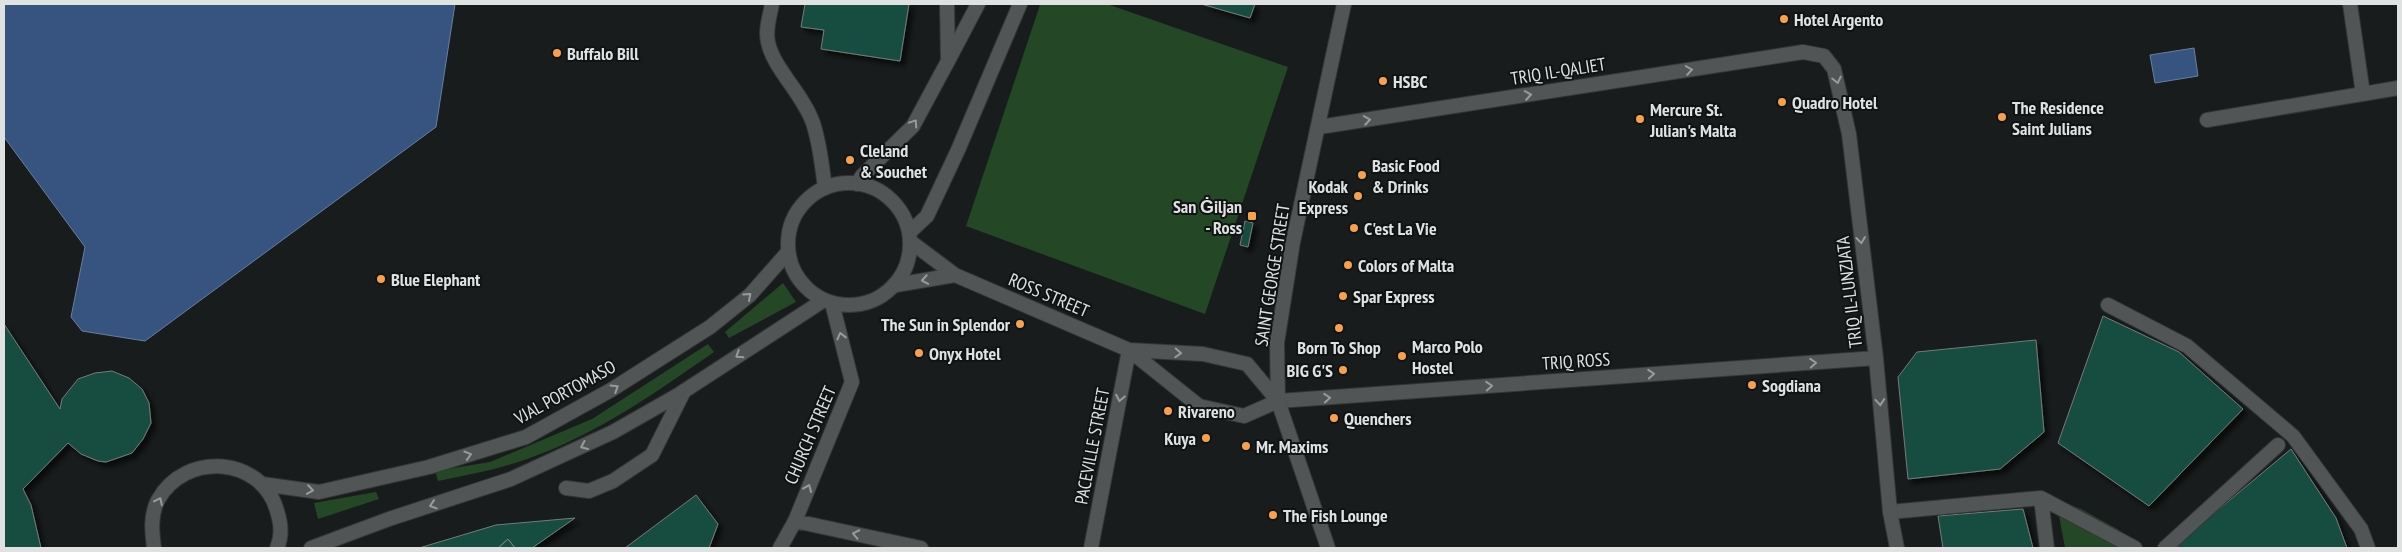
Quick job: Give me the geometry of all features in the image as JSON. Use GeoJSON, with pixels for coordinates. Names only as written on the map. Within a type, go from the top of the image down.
{"type":"FeatureCollection","features":[{"type":"Feature","properties":{"kind":"street"},"geometry":{"type":"LineString","coordinates":[[772,4],[767,27],[768,42],[774,60],[801,96],[813,123],[820,149],[825,188]]}},
{"type":"Feature","properties":{"kind":"street"},"geometry":{"type":"LineString","coordinates":[[947,4],[948,61]]}},
{"type":"Feature","properties":{"kind":"street"},"geometry":{"type":"LineString","coordinates":[[857,184],[862,176],[913,126],[978,4]]}},
{"type":"Feature","properties":{"kind":"street"},"geometry":{"type":"LineString","coordinates":[[910,237],[927,216],[958,150],[1020,4]]}},
{"type":"Feature","properties":{"kind":"street","name":"SAINT GEORGE STREET"},"geometry":{"type":"LineString","coordinates":[[1328,548],[1278,401],[1277,343],[1293,242],[1344,4]]}},
{"type":"Feature","properties":{"kind":"street"},"geometry":{"type":"LineString","coordinates":[[2350,4],[2363,94]]}},
{"type":"Feature","properties":{"kind":"street","name":"TRIQ IL-QALIET"},"geometry":{"type":"LineString","coordinates":[[1319,127],[1803,52]]}},
{"type":"Feature","properties":{"kind":"street","name":"TRIQ IL-LUNZJATA"},"geometry":{"type":"LineString","coordinates":[[1803,52],[1824,56],[1834,69],[1849,134],[1876,358],[1890,512],[1897,548]]}},
{"type":"Feature","properties":{"kind":"street"},"geometry":{"type":"LineString","coordinates":[[2207,120],[2398,88]]}},
{"type":"Feature","properties":{"kind":"street"},"geometry":{"type":"LineString","coordinates":[[841,184],[857,184],[872,188],[887,196],[898,207],[910,237],[910,258],[896,285],[882,296],[866,303],[849,306],[828,302],[806,289],[794,272],[788,252],[788,236],[792,221],[800,208],[812,196],[825,188],[841,184]]}},
{"type":"Feature","properties":{"kind":"street","name":"ROSS STREET"},"geometry":{"type":"LineString","coordinates":[[910,237],[955,275],[1129,350],[1199,406],[1244,416],[1278,401],[1247,364],[1203,354],[1129,350]]}},
{"type":"Feature","properties":{"kind":"street","name":"VJAL PORTOMASO"},"geometry":{"type":"LineString","coordinates":[[262,484],[319,492],[429,467],[526,437],[611,390],[710,327],[750,295],[788,252]]}},
{"type":"Feature","properties":{"kind":"street"},"geometry":{"type":"LineString","coordinates":[[896,285],[955,275]]}},
{"type":"Feature","properties":{"kind":"street"},"geometry":{"type":"LineString","coordinates":[[311,548],[389,519],[511,479],[613,432],[684,391],[828,302]]}},
{"type":"Feature","properties":{"kind":"street","name":"CHURCH STREET"},"geometry":{"type":"LineString","coordinates":[[780,548],[795,521],[852,382],[828,302]]}},
{"type":"Feature","properties":{"kind":"street"},"geometry":{"type":"LineString","coordinates":[[2108,305],[2187,346],[2293,436],[2361,529],[2368,548]]}},
{"type":"Feature","properties":{"kind":"street","name":"PACEVILLE STREET"},"geometry":{"type":"LineString","coordinates":[[1091,548],[1129,350]]}},
{"type":"Feature","properties":{"kind":"street","name":"TRIQ ROSS"},"geometry":{"type":"LineString","coordinates":[[1278,401],[1876,358]]}},
{"type":"Feature","properties":{"kind":"street"},"geometry":{"type":"LineString","coordinates":[[566,488],[589,490],[613,481],[652,455],[684,391]]}},
{"type":"Feature","properties":{"kind":"street"},"geometry":{"type":"LineString","coordinates":[[2164,548],[2278,445]]}},
{"type":"Feature","properties":{"kind":"street","name":"VJAL PORTOMASO"},"geometry":{"type":"LineString","coordinates":[[154,548],[152,524],[158,500],[173,481],[194,468],[218,465],[242,470],[262,484],[274,501],[280,522],[277,548]]}},
{"type":"Feature","properties":{"kind":"street"},"geometry":{"type":"LineString","coordinates":[[2041,498],[2047,548]]}},
{"type":"Feature","properties":{"kind":"street"},"geometry":{"type":"LineString","coordinates":[[1890,512],[2041,498],[2135,548]]}},
{"type":"Feature","properties":{"kind":"street"},"geometry":{"type":"LineString","coordinates":[[795,521],[921,548]]}},
{"type":"Feature","properties":{"kind":"green space"},"geometry":{"type":"Polygon","coordinates":[[[1107,4],[1288,67],[1205,314],[966,226],[1040,5],[1107,4]]]}},
{"type":"Feature","properties":{"kind":"green space"},"geometry":{"type":"Polygon","coordinates":[[[783,283],[796,302],[729,338],[725,332],[783,283]]]}},
{"type":"Feature","properties":{"kind":"green space"},"geometry":{"type":"Polygon","coordinates":[[[708,344],[714,352],[648,397],[579,437],[519,462],[438,481],[435,471],[490,462],[592,419],[708,344]]]}},
{"type":"Feature","properties":{"kind":"green space"},"geometry":{"type":"Polygon","coordinates":[[[376,492],[379,499],[318,519],[314,503],[376,492]]]}},
{"type":"Feature","properties":{"kind":"green space"},"geometry":{"type":"Polygon","coordinates":[[[2056,499],[2081,509],[2119,530],[2125,548],[2065,548],[2056,499]]]}},
{"type":"Feature","properties":{"kind":"water"},"geometry":{"type":"Polygon","coordinates":[[[4,4],[455,4],[436,127],[145,341],[82,331],[71,317],[85,247],[4,137],[4,4]]]}},
{"type":"Feature","properties":{"kind":"water"},"geometry":{"type":"Polygon","coordinates":[[[2194,48],[2198,76],[2155,83],[2150,55],[2194,48]]]}},
{"type":"Feature","properties":{"kind":"building"},"geometry":{"type":"Polygon","coordinates":[[[805,4],[909,4],[900,61],[821,49],[824,30],[801,27],[805,4]]]}},
{"type":"Feature","properties":{"kind":"building"},"geometry":{"type":"Polygon","coordinates":[[[1201,4],[1255,4],[1250,18],[1201,4]]]}},
{"type":"Feature","properties":{"kind":"building"},"geometry":{"type":"Polygon","coordinates":[[[1245,221],[1253,223],[1248,247],[1240,245],[1245,221]]]}},
{"type":"Feature","properties":{"kind":"building"},"geometry":{"type":"Polygon","coordinates":[[[2103,316],[2179,352],[2243,409],[2149,506],[2058,443],[2103,316]]]}},
{"type":"Feature","properties":{"kind":"building"},"geometry":{"type":"Polygon","coordinates":[[[4,324],[60,409],[62,399],[78,379],[95,373],[112,371],[129,378],[142,389],[149,403],[151,423],[143,439],[132,453],[106,462],[98,461],[81,454],[68,443],[23,489],[31,505],[41,548],[4,548],[4,324]]]}},
{"type":"Feature","properties":{"kind":"building"},"geometry":{"type":"Polygon","coordinates":[[[2036,340],[2044,432],[2000,469],[1908,479],[1898,377],[1917,352],[2036,340]]]}},
{"type":"Feature","properties":{"kind":"building"},"geometry":{"type":"Polygon","coordinates":[[[2291,449],[2336,518],[2347,548],[2179,548],[2177,544],[2291,449]]]}},
{"type":"Feature","properties":{"kind":"building"},"geometry":{"type":"Polygon","coordinates":[[[696,495],[718,524],[709,548],[625,548],[696,495]]]}},
{"type":"Feature","properties":{"kind":"building"},"geometry":{"type":"Polygon","coordinates":[[[2023,509],[2033,548],[1943,548],[1938,516],[2023,509]]]}},
{"type":"Feature","properties":{"kind":"building"},"geometry":{"type":"Polygon","coordinates":[[[575,518],[532,548],[515,548],[508,539],[498,548],[419,548],[496,525],[575,518]]]}},
{"type":"Feature","properties":{"kind":"building"},"geometry":{"type":"Polygon","coordinates":[[[508,539],[515,548],[498,548],[508,539]]]}},
{"type":"Feature","properties":{"kind":"place","name":"Hotel Argento"},"geometry":{"type":"Point","coordinates":[1784,19]}},
{"type":"Feature","properties":{"kind":"place","name":"Buffalo Bill"},"geometry":{"type":"Point","coordinates":[557,53]}},
{"type":"Feature","properties":{"kind":"place","name":"HSBC"},"geometry":{"type":"Point","coordinates":[1383,81]}},
{"type":"Feature","properties":{"kind":"place","name":"Quadro Hotel"},"geometry":{"type":"Point","coordinates":[1782,102]}},
{"type":"Feature","properties":{"kind":"place","name":"The Residence Saint Julians"},"geometry":{"type":"Point","coordinates":[2002,117]}},
{"type":"Feature","properties":{"kind":"place","name":"Mercure St. Julian's Malta"},"geometry":{"type":"Point","coordinates":[1640,119]}},
{"type":"Feature","properties":{"kind":"place","name":"Cleland & Souchet"},"geometry":{"type":"Point","coordinates":[850,160]}},
{"type":"Feature","properties":{"kind":"place","name":"Basic Food & Drinks"},"geometry":{"type":"Point","coordinates":[1362,175]}},
{"type":"Feature","properties":{"kind":"place","name":"Kodak Express"},"geometry":{"type":"Point","coordinates":[1358,196]}},
{"type":"Feature","properties":{"kind":"place","name":"San Ġiljan - Ross"},"geometry":{"type":"Point","coordinates":[1252,216]}},
{"type":"Feature","properties":{"kind":"place","name":"C'est La Vie"},"geometry":{"type":"Point","coordinates":[1354,228]}},
{"type":"Feature","properties":{"kind":"place","name":"Colors of Malta"},"geometry":{"type":"Point","coordinates":[1348,265]}},
{"type":"Feature","properties":{"kind":"place","name":"Blue Elephant"},"geometry":{"type":"Point","coordinates":[381,279]}},
{"type":"Feature","properties":{"kind":"place","name":"Spar Express"},"geometry":{"type":"Point","coordinates":[1343,296]}},
{"type":"Feature","properties":{"kind":"place","name":"The Sun in Splendor"},"geometry":{"type":"Point","coordinates":[1020,324]}},
{"type":"Feature","properties":{"kind":"place","name":"Born To Shop"},"geometry":{"type":"Point","coordinates":[1339,328]}},
{"type":"Feature","properties":{"kind":"place","name":"Onyx Hotel"},"geometry":{"type":"Point","coordinates":[919,353]}},
{"type":"Feature","properties":{"kind":"place","name":"Marco Polo Hostel"},"geometry":{"type":"Point","coordinates":[1402,356]}},
{"type":"Feature","properties":{"kind":"place","name":"BIG G'S"},"geometry":{"type":"Point","coordinates":[1343,370]}},
{"type":"Feature","properties":{"kind":"place","name":"Sogdiana"},"geometry":{"type":"Point","coordinates":[1752,385]}},
{"type":"Feature","properties":{"kind":"place","name":"Rivareno"},"geometry":{"type":"Point","coordinates":[1168,411]}},
{"type":"Feature","properties":{"kind":"place","name":"Quenchers"},"geometry":{"type":"Point","coordinates":[1334,418]}},
{"type":"Feature","properties":{"kind":"place","name":"Kuya"},"geometry":{"type":"Point","coordinates":[1206,438]}},
{"type":"Feature","properties":{"kind":"place","name":"Mr. Maxims"},"geometry":{"type":"Point","coordinates":[1246,446]}},
{"type":"Feature","properties":{"kind":"place","name":"The Fish Lounge"},"geometry":{"type":"Point","coordinates":[1273,515]}}]}
